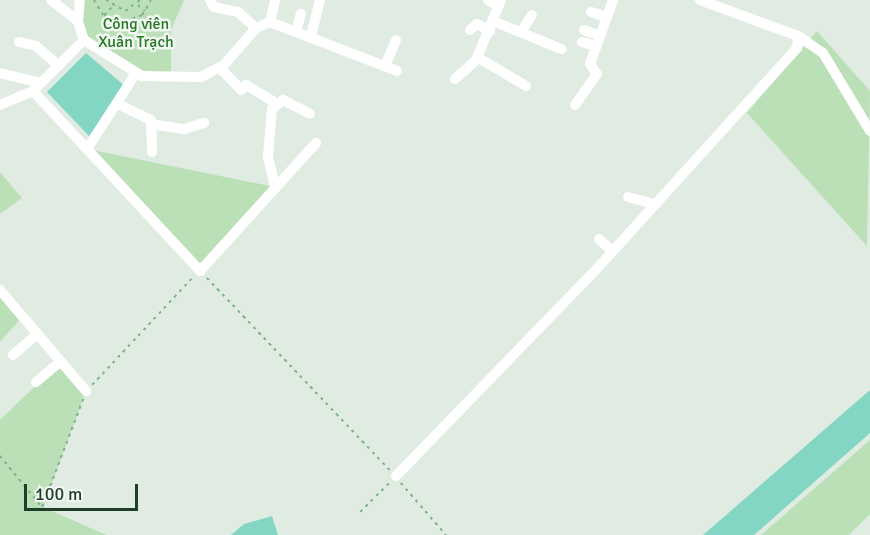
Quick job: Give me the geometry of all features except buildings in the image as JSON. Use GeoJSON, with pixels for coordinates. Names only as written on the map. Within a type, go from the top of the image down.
{"type":"FeatureCollection","features":[{"type":"Feature","properties":{"kind":"street"},"geometry":{"type":"LineString","coordinates":[[51,0],[78,21]]}},
{"type":"Feature","properties":{"kind":"street"},"geometry":{"type":"LineString","coordinates":[[80,0],[78,21],[84,40],[136,73],[201,77],[220,68],[256,28],[270,22],[397,70]]}},
{"type":"Feature","properties":{"kind":"street"},"geometry":{"type":"LineString","coordinates":[[210,0],[214,8],[238,12],[256,28]]}},
{"type":"Feature","properties":{"kind":"street"},"geometry":{"type":"LineString","coordinates":[[270,22],[275,0]]}},
{"type":"Feature","properties":{"kind":"street"},"geometry":{"type":"LineString","coordinates":[[310,36],[320,0]]}},
{"type":"Feature","properties":{"kind":"street"},"geometry":{"type":"LineString","coordinates":[[455,80],[477,57],[492,26],[500,3],[488,0]]}},
{"type":"Feature","properties":{"kind":"street"},"geometry":{"type":"LineString","coordinates":[[576,105],[597,74],[590,66],[613,0]]}},
{"type":"Feature","properties":{"kind":"street"},"geometry":{"type":"LineString","coordinates":[[700,0],[798,36],[823,53],[870,131]]}},
{"type":"Feature","properties":{"kind":"street"},"geometry":{"type":"LineString","coordinates":[[591,12],[607,17]]}},
{"type":"Feature","properties":{"kind":"street"},"geometry":{"type":"LineString","coordinates":[[296,31],[301,14]]}},
{"type":"Feature","properties":{"kind":"street"},"geometry":{"type":"LineString","coordinates":[[521,32],[532,15]]}},
{"type":"Feature","properties":{"kind":"street"},"geometry":{"type":"LineString","coordinates":[[470,30],[477,24],[521,32],[561,49]]}},
{"type":"Feature","properties":{"kind":"street"},"geometry":{"type":"LineString","coordinates":[[583,36],[598,41]]}},
{"type":"Feature","properties":{"kind":"street"},"geometry":{"type":"LineString","coordinates":[[396,476],[655,204],[797,48],[798,36]]}},
{"type":"Feature","properties":{"kind":"street"},"geometry":{"type":"LineString","coordinates":[[0,105],[37,87],[84,40]]}},
{"type":"Feature","properties":{"kind":"street"},"geometry":{"type":"LineString","coordinates":[[385,66],[396,40]]}},
{"type":"Feature","properties":{"kind":"street"},"geometry":{"type":"LineString","coordinates":[[19,42],[36,46],[59,66]]}},
{"type":"Feature","properties":{"kind":"street"},"geometry":{"type":"LineString","coordinates":[[477,57],[526,86]]}},
{"type":"Feature","properties":{"kind":"street"},"geometry":{"type":"LineString","coordinates":[[220,68],[241,90],[246,85],[276,103],[287,101],[310,114]]}},
{"type":"Feature","properties":{"kind":"street"},"geometry":{"type":"LineString","coordinates":[[0,73],[37,87],[87,149],[200,271],[316,143]]}},
{"type":"Feature","properties":{"kind":"street"},"geometry":{"type":"LineString","coordinates":[[87,149],[120,105],[136,73]]}},
{"type":"Feature","properties":{"kind":"street"},"geometry":{"type":"LineString","coordinates":[[275,187],[267,138],[276,103]]}},
{"type":"Feature","properties":{"kind":"street"},"geometry":{"type":"LineString","coordinates":[[120,105],[149,117],[152,152]]}},
{"type":"Feature","properties":{"kind":"street"},"geometry":{"type":"LineString","coordinates":[[151,124],[183,129],[204,123]]}},
{"type":"Feature","properties":{"kind":"street"},"geometry":{"type":"LineString","coordinates":[[628,197],[655,204]]}},
{"type":"Feature","properties":{"kind":"street"},"geometry":{"type":"LineString","coordinates":[[599,239],[612,251]]}},
{"type":"Feature","properties":{"kind":"street"},"geometry":{"type":"LineString","coordinates":[[0,290],[59,363],[86,391]]}},
{"type":"Feature","properties":{"kind":"street"},"geometry":{"type":"LineString","coordinates":[[13,355],[36,334]]}},
{"type":"Feature","properties":{"kind":"street"},"geometry":{"type":"LineString","coordinates":[[36,382],[59,363]]}},
{"type":"Feature","properties":{"kind":"path"},"geometry":{"type":"LineString","coordinates":[[94,0],[104,16],[125,21],[146,11],[151,0]]}},
{"type":"Feature","properties":{"kind":"path"},"geometry":{"type":"LineString","coordinates":[[106,0],[111,7],[125,11],[140,0]]}},
{"type":"Feature","properties":{"kind":"path"},"geometry":{"type":"LineString","coordinates":[[137,4],[146,11]]}},
{"type":"Feature","properties":{"kind":"path"},"geometry":{"type":"LineString","coordinates":[[104,16],[111,7]]}},
{"type":"Feature","properties":{"kind":"path"},"geometry":{"type":"LineString","coordinates":[[0,456],[42,507],[86,391],[200,271],[396,476],[446,535]]}},
{"type":"Feature","properties":{"kind":"path"},"geometry":{"type":"LineString","coordinates":[[360,512],[396,476]]}},
{"type":"Feature","properties":{"kind":"green space","name":"Công viên Xuân Trạch"},"geometry":{"type":"Polygon","coordinates":[[[80,0],[184,0],[171,30],[171,77],[142,76],[84,40],[80,0]]]}},
{"type":"Feature","properties":{"kind":"green space"},"geometry":{"type":"Polygon","coordinates":[[[817,31],[870,91],[867,246],[747,113],[817,31]]]}},
{"type":"Feature","properties":{"kind":"green space"},"geometry":{"type":"Polygon","coordinates":[[[87,149],[275,187],[200,271],[87,149]]]}},
{"type":"Feature","properties":{"kind":"green space"},"geometry":{"type":"Polygon","coordinates":[[[0,172],[22,198],[0,214],[0,172]]]}},
{"type":"Feature","properties":{"kind":"green space"},"geometry":{"type":"Polygon","coordinates":[[[0,292],[22,317],[0,342],[0,292]]]}},
{"type":"Feature","properties":{"kind":"green space"},"geometry":{"type":"Polygon","coordinates":[[[59,363],[86,391],[43,507],[106,535],[0,535],[0,420],[59,363]]]}},
{"type":"Feature","properties":{"kind":"green space"},"geometry":{"type":"Polygon","coordinates":[[[870,440],[870,514],[849,535],[761,535],[870,440]]]}},
{"type":"Feature","properties":{"kind":"shaded area"},"geometry":{"type":"Polygon","coordinates":[[[86,53],[126,87],[91,138],[47,92],[86,53]]]}},
{"type":"Feature","properties":{"kind":"shaded area"},"geometry":{"type":"Polygon","coordinates":[[[870,390],[870,433],[754,535],[703,535],[870,390]]]}},
{"type":"Feature","properties":{"kind":"shaded area"},"geometry":{"type":"Polygon","coordinates":[[[272,516],[278,535],[231,535],[244,524],[272,516]]]}}]}
